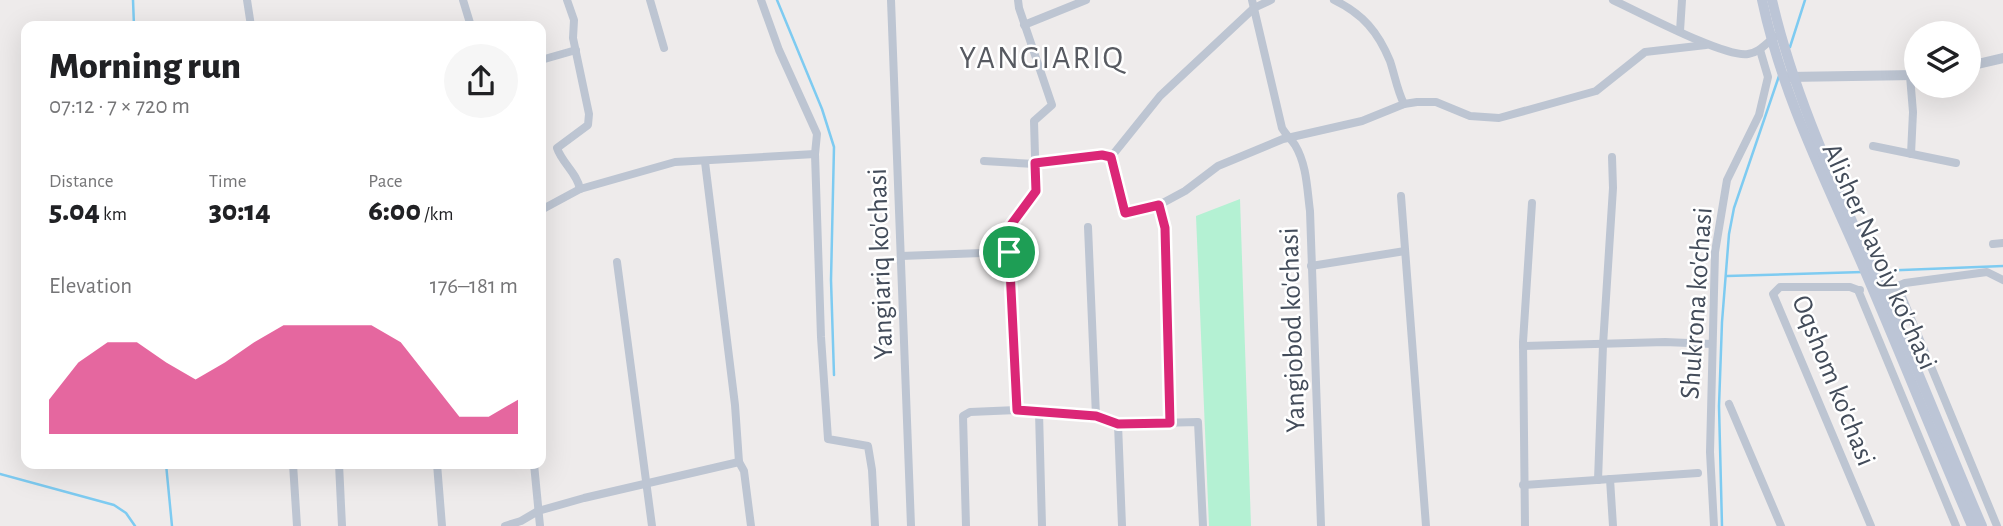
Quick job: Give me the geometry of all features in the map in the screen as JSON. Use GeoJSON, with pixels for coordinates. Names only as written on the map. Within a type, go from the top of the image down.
{"type":"FeatureCollection","features":[{"type":"Feature","properties":{"kind":"main road","name":"Alisher Navoiy ko'chasi"},"geometry":{"type":"LineString","coordinates":[[1762,0],[1786,66],[1802,132],[1877,286],[1982,526]]}},
{"type":"Feature","properties":{"kind":"main road","name":"Alisher Navoiy ko'chasi"},"geometry":{"type":"LineString","coordinates":[[1772,0],[1776,37],[1786,66]]}},
{"type":"Feature","properties":{"kind":"main road","name":"Alisher Navoiy ko'chasi"},"geometry":{"type":"LineString","coordinates":[[1877,286],[1972,526]]}},
{"type":"Feature","properties":{"kind":"street"},"geometry":{"type":"LineString","coordinates":[[247,0],[250,21]]}},
{"type":"Feature","properties":{"kind":"street"},"geometry":{"type":"LineString","coordinates":[[463,0],[469,21]]}},
{"type":"Feature","properties":{"kind":"street"},"geometry":{"type":"LineString","coordinates":[[567,0],[574,20],[572,26],[589,114],[588,125],[556,148],[580,188]]}},
{"type":"Feature","properties":{"kind":"street"},"geometry":{"type":"LineString","coordinates":[[650,0],[664,48]]}},
{"type":"Feature","properties":{"kind":"street"},"geometry":{"type":"LineString","coordinates":[[761,0],[779,50],[817,134],[821,337],[828,439],[868,446],[875,526]]}},
{"type":"Feature","properties":{"kind":"street","name":"Yangiariq ko'chasi"},"geometry":{"type":"LineString","coordinates":[[891,0],[911,526]]}},
{"type":"Feature","properties":{"kind":"street"},"geometry":{"type":"LineString","coordinates":[[1017,410],[1008,229],[1036,191],[1034,121],[1052,104],[1018,0]]}},
{"type":"Feature","properties":{"kind":"street"},"geometry":{"type":"LineString","coordinates":[[1024,25],[1086,0]]}},
{"type":"Feature","properties":{"kind":"street"},"geometry":{"type":"LineString","coordinates":[[1111,157],[1160,96],[1253,4],[1271,0]]}},
{"type":"Feature","properties":{"kind":"street"},"geometry":{"type":"LineString","coordinates":[[1334,0],[1371,24],[1390,62],[1397,90],[1404,104]]}},
{"type":"Feature","properties":{"kind":"street"},"geometry":{"type":"LineString","coordinates":[[1613,0],[1706,45],[1745,55],[1760,50],[1776,37]]}},
{"type":"Feature","properties":{"kind":"street"},"geometry":{"type":"LineString","coordinates":[[1680,31],[1682,0]]}},
{"type":"Feature","properties":{"kind":"street","name":"Yangiobod ko'chasi"},"geometry":{"type":"LineString","coordinates":[[1253,4],[1282,128],[1287,138],[1294,143],[1305,169],[1310,211],[1321,526]]}},
{"type":"Feature","properties":{"kind":"street"},"geometry":{"type":"LineString","coordinates":[[1111,157],[1125,213],[1159,205],[1185,191],[1218,166],[1287,138],[1362,121],[1404,104],[1436,102],[1470,116],[1499,118],[1596,91],[1645,51],[1706,45]]}},
{"type":"Feature","properties":{"kind":"street"},"geometry":{"type":"LineString","coordinates":[[546,59],[576,50]]}},
{"type":"Feature","properties":{"kind":"street","name":"Shukrona ko'chasi"},"geometry":{"type":"LineString","coordinates":[[1714,526],[1710,452],[1715,252],[1727,180],[1759,115],[1768,77],[1760,50]]}},
{"type":"Feature","properties":{"kind":"street"},"geometry":{"type":"LineString","coordinates":[[1981,63],[2003,58]]}},
{"type":"Feature","properties":{"kind":"street"},"geometry":{"type":"LineString","coordinates":[[1786,66],[1904,75]]}},
{"type":"Feature","properties":{"kind":"street"},"geometry":{"type":"LineString","coordinates":[[1911,154],[1913,98]]}},
{"type":"Feature","properties":{"kind":"street"},"geometry":{"type":"LineString","coordinates":[[1873,146],[1956,163]]}},
{"type":"Feature","properties":{"kind":"street"},"geometry":{"type":"LineString","coordinates":[[546,207],[580,188],[674,162],[705,162],[796,153],[816,154]]}},
{"type":"Feature","properties":{"kind":"street"},"geometry":{"type":"LineString","coordinates":[[984,161],[1035,163],[1102,155],[1111,157]]}},
{"type":"Feature","properties":{"kind":"street"},"geometry":{"type":"LineString","coordinates":[[1598,480],[1603,345],[1614,188],[1612,157]]}},
{"type":"Feature","properties":{"kind":"street"},"geometry":{"type":"LineString","coordinates":[[705,162],[735,405],[739,462],[744,471],[751,526]]}},
{"type":"Feature","properties":{"kind":"street"},"geometry":{"type":"LineString","coordinates":[[1401,196],[1426,526]]}},
{"type":"Feature","properties":{"kind":"street"},"geometry":{"type":"LineString","coordinates":[[1525,526],[1523,346],[1532,203]]}},
{"type":"Feature","properties":{"kind":"street"},"geometry":{"type":"LineString","coordinates":[[1159,205],[1165,228],[1170,423]]}},
{"type":"Feature","properties":{"kind":"street"},"geometry":{"type":"LineString","coordinates":[[1088,227],[1096,416]]}},
{"type":"Feature","properties":{"kind":"street"},"geometry":{"type":"LineString","coordinates":[[1311,266],[1405,251]]}},
{"type":"Feature","properties":{"kind":"street"},"geometry":{"type":"LineString","coordinates":[[901,256],[1009,252]]}},
{"type":"Feature","properties":{"kind":"street"},"geometry":{"type":"LineString","coordinates":[[617,262],[652,526]]}},
{"type":"Feature","properties":{"kind":"street"},"geometry":{"type":"LineString","coordinates":[[1956,526],[1858,290],[1987,272],[2003,280]]}},
{"type":"Feature","properties":{"kind":"street"},"geometry":{"type":"LineString","coordinates":[[1898,286],[1997,526]]}},
{"type":"Feature","properties":{"kind":"street","name":"Oqshom ko'chasi"},"geometry":{"type":"LineString","coordinates":[[1858,290],[1850,287],[1780,287],[1773,294],[1871,526]]}},
{"type":"Feature","properties":{"kind":"street"},"geometry":{"type":"LineString","coordinates":[[1523,346],[1665,342],[1712,344]]}},
{"type":"Feature","properties":{"kind":"street","name":"Shukrona ko'chasi"},"geometry":{"type":"LineString","coordinates":[[1729,404],[1781,526]]}},
{"type":"Feature","properties":{"kind":"street"},"geometry":{"type":"LineString","coordinates":[[966,526],[963,416],[970,412],[1017,410],[1096,416],[1118,424],[1198,422],[1203,526]]}},
{"type":"Feature","properties":{"kind":"street"},"geometry":{"type":"LineString","coordinates":[[1039,412],[1042,526]]}},
{"type":"Feature","properties":{"kind":"street"},"geometry":{"type":"LineString","coordinates":[[1118,424],[1122,526]]}},
{"type":"Feature","properties":{"kind":"street"},"geometry":{"type":"LineString","coordinates":[[505,526],[521,522],[538,511],[583,498],[739,462]]}},
{"type":"Feature","properties":{"kind":"street"},"geometry":{"type":"LineString","coordinates":[[293,469],[298,526]]}},
{"type":"Feature","properties":{"kind":"street"},"geometry":{"type":"LineString","coordinates":[[339,469],[342,526]]}},
{"type":"Feature","properties":{"kind":"street"},"geometry":{"type":"LineString","coordinates":[[437,469],[442,526]]}},
{"type":"Feature","properties":{"kind":"street"},"geometry":{"type":"LineString","coordinates":[[534,469],[540,526]]}},
{"type":"Feature","properties":{"kind":"street"},"geometry":{"type":"LineString","coordinates":[[1523,485],[1698,473]]}},
{"type":"Feature","properties":{"kind":"street"},"geometry":{"type":"LineString","coordinates":[[1610,479],[1613,526]]}},
{"type":"Feature","properties":{"kind":"green space"},"geometry":{"type":"Polygon","coordinates":[[[1240,199],[1251,526],[1209,526],[1196,216],[1240,199]]]}},
{"type":"Feature","properties":{"kind":"waterway"},"geometry":{"type":"LineString","coordinates":[[133,0],[134,21]]}},
{"type":"Feature","properties":{"kind":"waterway"},"geometry":{"type":"LineString","coordinates":[[777,0],[822,109],[834,147],[831,280],[834,375]]}},
{"type":"Feature","properties":{"kind":"waterway"},"geometry":{"type":"LineString","coordinates":[[1790,47],[1805,0]]}},
{"type":"Feature","properties":{"kind":"waterway"},"geometry":{"type":"LineString","coordinates":[[1722,526],[1719,406],[1729,234],[1734,208],[1779,76]]}},
{"type":"Feature","properties":{"kind":"waterway"},"geometry":{"type":"LineString","coordinates":[[1877,271],[2003,266]]}},
{"type":"Feature","properties":{"kind":"waterway"},"geometry":{"type":"LineString","coordinates":[[1727,276],[1863,272]]}},
{"type":"Feature","properties":{"kind":"waterway"},"geometry":{"type":"LineString","coordinates":[[166,469],[172,526]]}},
{"type":"Feature","properties":{"kind":"waterway"},"geometry":{"type":"LineString","coordinates":[[0,474],[114,505],[126,513],[135,526]]}},
{"type":"Feature","properties":{"kind":"district","name":"YANGIARIQ"},"geometry":{"type":"Point","coordinates":[1042,57]}},
{"type":"Feature","properties":{"kind":"route"},"geometry":{"type":"LineString","coordinates":[[1102,155],[1111,157],[1125,213],[1159,205],[1165,228],[1170,423],[1118,424],[1096,416],[1017,410],[1009,252],[1008,229],[1036,191],[1035,163],[1102,155]]}}]}
